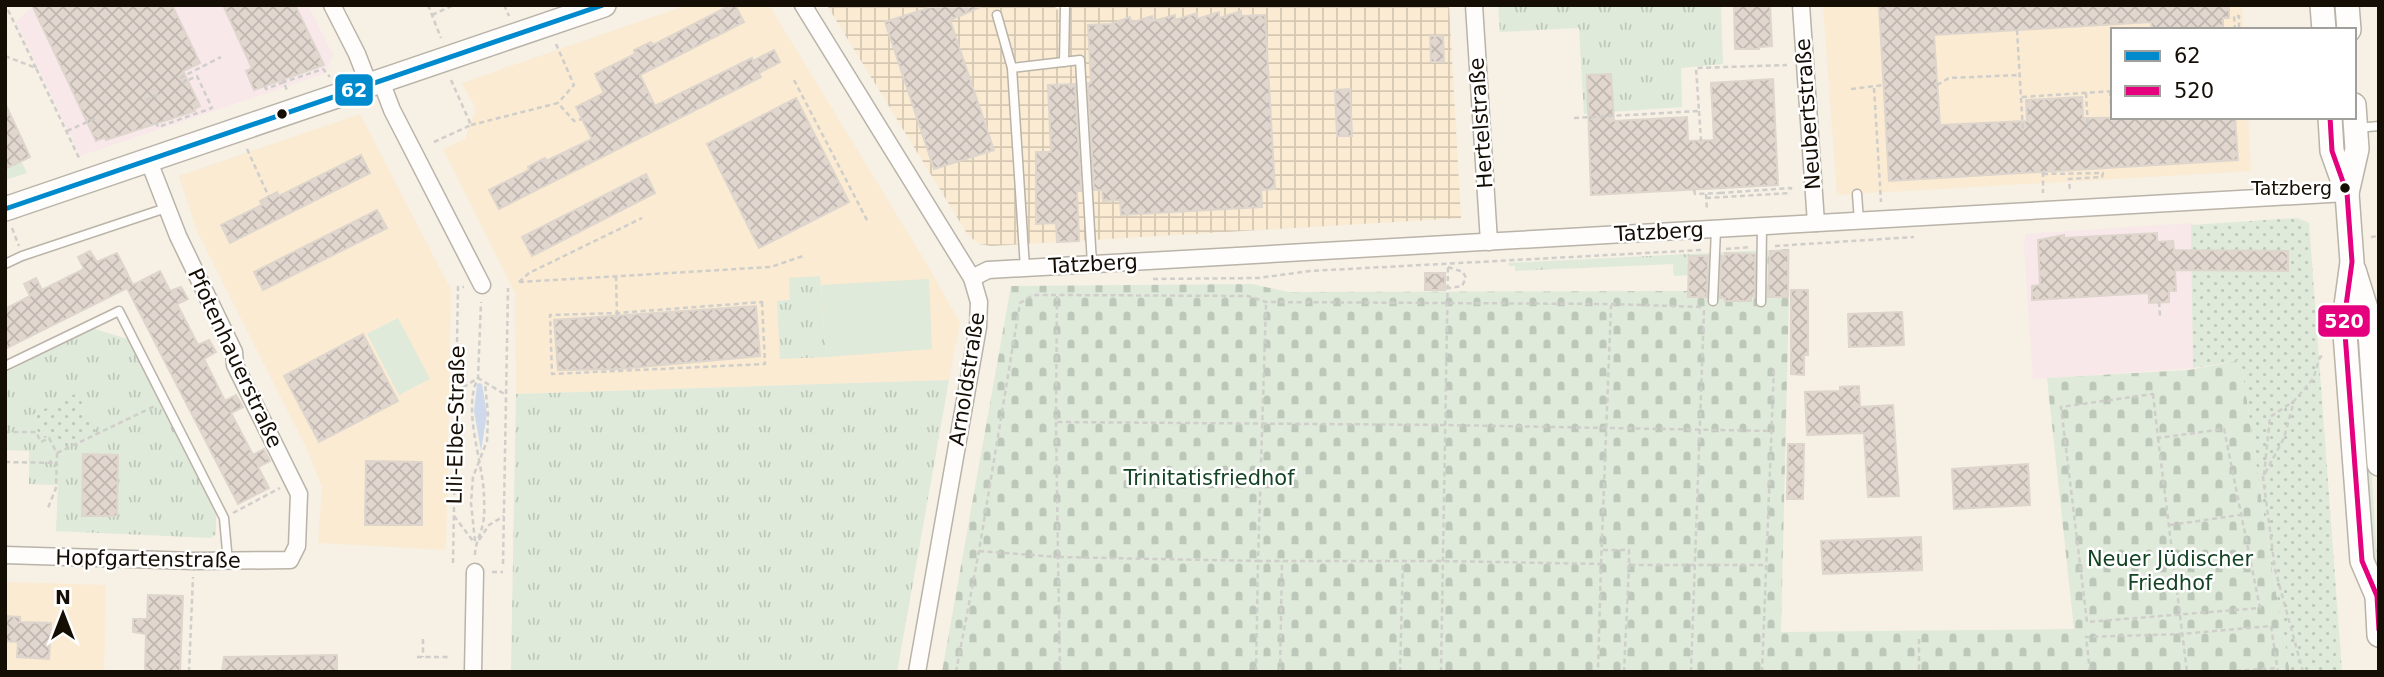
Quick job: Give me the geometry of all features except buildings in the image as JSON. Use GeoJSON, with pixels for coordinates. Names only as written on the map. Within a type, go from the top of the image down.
{"type":"FeatureCollection","features":[{"type":"Feature","properties":{"kind":"main road"},"geometry":{"type":"LineString","coordinates":[[9,218],[148,159],[604,5]]}},
{"type":"Feature","properties":{"kind":"main road"},"geometry":{"type":"LineString","coordinates":[[2322,5],[2324,28]]}},
{"type":"Feature","properties":{"kind":"main road"},"geometry":{"type":"LineString","coordinates":[[2347,5],[2349,28]]}},
{"type":"Feature","properties":{"kind":"main road"},"geometry":{"type":"LineString","coordinates":[[2330,119],[2332,151],[2347,193],[2352,262],[2344,320],[2362,561],[2378,592],[2379,635]]}},
{"type":"Feature","properties":{"kind":"main road"},"geometry":{"type":"LineString","coordinates":[[2347,193],[2363,120]]}},
{"type":"Feature","properties":{"kind":"main road"},"geometry":{"type":"LineString","coordinates":[[2352,262],[2369,318],[2379,464]]}},
{"type":"Feature","properties":{"kind":"street"},"geometry":{"type":"LineString","coordinates":[[331,5],[357,54],[392,110],[482,285]]}},
{"type":"Feature","properties":{"kind":"street","name":"Arnoldstraße"},"geometry":{"type":"LineString","coordinates":[[803,5],[972,278],[979,302],[978,327],[917,672]]}},
{"type":"Feature","properties":{"kind":"street","name":"Hertelstraße"},"geometry":{"type":"LineString","coordinates":[[1474,5],[1489,242]]}},
{"type":"Feature","properties":{"kind":"street","name":"Neubertstraße"},"geometry":{"type":"LineString","coordinates":[[1801,5],[1816,223]]}},
{"type":"Feature","properties":{"kind":"street","name":"Pfotenhauerstraße"},"geometry":{"type":"LineString","coordinates":[[148,159],[166,208],[234,352],[235,365],[299,494],[297,546],[290,560]]}},
{"type":"Feature","properties":{"kind":"street","name":"Tatzberg"},"geometry":{"type":"LineString","coordinates":[[972,278],[988,270],[2347,193]]}},
{"type":"Feature","properties":{"kind":"street","name":"Hopfgartenstraße"},"geometry":{"type":"LineString","coordinates":[[5,555],[228,562],[290,560]]}},
{"type":"Feature","properties":{"kind":"street"},"geometry":{"type":"LineString","coordinates":[[473,672],[475,572]]}},
{"type":"Feature","properties":{"kind":"lane"},"geometry":{"type":"LineString","coordinates":[[1064,62],[1065,8]]}},
{"type":"Feature","properties":{"kind":"lane"},"geometry":{"type":"LineString","coordinates":[[997,15],[1012,68],[1025,268]]}},
{"type":"Feature","properties":{"kind":"lane"},"geometry":{"type":"LineString","coordinates":[[1012,68],[1080,60],[1092,264]]}},
{"type":"Feature","properties":{"kind":"lane"},"geometry":{"type":"LineString","coordinates":[[1857,194],[1859,220]]}},
{"type":"Feature","properties":{"kind":"lane"},"geometry":{"type":"LineString","coordinates":[[5,264],[166,208]]}},
{"type":"Feature","properties":{"kind":"lane"},"geometry":{"type":"LineString","coordinates":[[1761,302],[1762,226]]}},
{"type":"Feature","properties":{"kind":"lane"},"geometry":{"type":"LineString","coordinates":[[1713,301],[1716,229]]}},
{"type":"Feature","properties":{"kind":"lane"},"geometry":{"type":"LineString","coordinates":[[5,366],[119,311],[224,518],[228,562]]}},
{"type":"Feature","properties":{"kind":"path"},"geometry":{"type":"LineString","coordinates":[[428,5],[442,39]]}},
{"type":"Feature","properties":{"kind":"path"},"geometry":{"type":"LineString","coordinates":[[432,15],[454,5]]}},
{"type":"Feature","properties":{"kind":"path"},"geometry":{"type":"LineString","coordinates":[[504,5],[509,16]]}},
{"type":"Feature","properties":{"kind":"path"},"geometry":{"type":"LineString","coordinates":[[8,10],[80,160]]}},
{"type":"Feature","properties":{"kind":"path"},"geometry":{"type":"LineString","coordinates":[[2017,30],[2023,132]]}},
{"type":"Feature","properties":{"kind":"path"},"geometry":{"type":"LineString","coordinates":[[434,142],[471,125],[558,103],[575,85],[556,44]]}},
{"type":"Feature","properties":{"kind":"path"},"geometry":{"type":"LineString","coordinates":[[5,56],[36,68]]}},
{"type":"Feature","properties":{"kind":"path"},"geometry":{"type":"LineString","coordinates":[[180,78],[221,57]]}},
{"type":"Feature","properties":{"kind":"path"},"geometry":{"type":"LineString","coordinates":[[1701,141],[1696,68],[1769,65]]}},
{"type":"Feature","properties":{"kind":"path"},"geometry":{"type":"LineString","coordinates":[[262,94],[266,88],[283,81],[323,69],[330,77]]}},
{"type":"Feature","properties":{"kind":"path"},"geometry":{"type":"LineString","coordinates":[[1937,85],[1949,78],[2020,75]]}},
{"type":"Feature","properties":{"kind":"path"},"geometry":{"type":"LineString","coordinates":[[156,122],[158,127],[212,108],[197,76],[182,83]]}},
{"type":"Feature","properties":{"kind":"path"},"geometry":{"type":"LineString","coordinates":[[451,80],[471,125]]}},
{"type":"Feature","properties":{"kind":"path"},"geometry":{"type":"LineString","coordinates":[[794,80],[868,222]]}},
{"type":"Feature","properties":{"kind":"path"},"geometry":{"type":"LineString","coordinates":[[283,81],[287,91]]}},
{"type":"Feature","properties":{"kind":"path"},"geometry":{"type":"LineString","coordinates":[[1852,89],[1884,85]]}},
{"type":"Feature","properties":{"kind":"path"},"geometry":{"type":"LineString","coordinates":[[1874,88],[1881,203]]}},
{"type":"Feature","properties":{"kind":"path"},"geometry":{"type":"LineString","coordinates":[[2021,97],[2111,91]]}},
{"type":"Feature","properties":{"kind":"path"},"geometry":{"type":"LineString","coordinates":[[146,100],[161,93]]}},
{"type":"Feature","properties":{"kind":"path"},"geometry":{"type":"LineString","coordinates":[[2086,93],[2088,128]]}},
{"type":"Feature","properties":{"kind":"path"},"geometry":{"type":"LineString","coordinates":[[558,103],[574,121],[582,119]]}},
{"type":"Feature","properties":{"kind":"path"},"geometry":{"type":"LineString","coordinates":[[1574,118],[1699,111]]}},
{"type":"Feature","properties":{"kind":"path"},"geometry":{"type":"LineString","coordinates":[[66,131],[96,118]]}},
{"type":"Feature","properties":{"kind":"path"},"geometry":{"type":"LineString","coordinates":[[246,147],[269,197]]}},
{"type":"Feature","properties":{"kind":"path"},"geometry":{"type":"LineString","coordinates":[[2043,193],[2043,173],[2103,173],[2102,177],[2069,179],[2070,192]]}},
{"type":"Feature","properties":{"kind":"path"},"geometry":{"type":"LineString","coordinates":[[1694,190],[1695,194],[1706,196],[1791,193],[1791,188],[1720,191],[1706,196]]}},
{"type":"Feature","properties":{"kind":"path"},"geometry":{"type":"LineString","coordinates":[[1706,196],[1707,213]]}},
{"type":"Feature","properties":{"kind":"path"},"geometry":{"type":"LineString","coordinates":[[9,218],[22,256]]}},
{"type":"Feature","properties":{"kind":"path"},"geometry":{"type":"LineString","coordinates":[[642,218],[528,273],[519,282],[771,267],[803,256]]}},
{"type":"Feature","properties":{"kind":"path"},"geometry":{"type":"LineString","coordinates":[[1147,279],[1258,278],[1310,271],[1914,237]]}},
{"type":"Feature","properties":{"kind":"path"},"geometry":{"type":"LineString","coordinates":[[1441,672],[1448,265]]}},
{"type":"Feature","properties":{"kind":"path"},"geometry":{"type":"LineString","coordinates":[[1448,265],[1463,272],[1466,278],[1462,285],[1449,288]]}},
{"type":"Feature","properties":{"kind":"path"},"geometry":{"type":"LineString","coordinates":[[616,276],[617,314]]}},
{"type":"Feature","properties":{"kind":"path"},"geometry":{"type":"LineString","coordinates":[[475,544],[484,522],[484,494],[472,410],[474,386],[478,378],[482,285]]}},
{"type":"Feature","properties":{"kind":"path","name":"Lili-Elbe-Straße"},"geometry":{"type":"LineString","coordinates":[[453,563],[458,287]]}},
{"type":"Feature","properties":{"kind":"path"},"geometry":{"type":"LineString","coordinates":[[503,564],[508,288]]}},
{"type":"Feature","properties":{"kind":"path"},"geometry":{"type":"LineString","coordinates":[[956,672],[1020,303],[1033,295],[1248,296],[1266,302],[1704,307],[1691,672]]}},
{"type":"Feature","properties":{"kind":"path"},"geometry":{"type":"LineString","coordinates":[[1057,295],[1059,672]]}},
{"type":"Feature","properties":{"kind":"path"},"geometry":{"type":"LineString","coordinates":[[762,302],[765,364],[552,374],[550,315],[617,314],[762,302]]}},
{"type":"Feature","properties":{"kind":"path"},"geometry":{"type":"LineString","coordinates":[[1256,672],[1266,302]]}},
{"type":"Feature","properties":{"kind":"path"},"geometry":{"type":"LineString","coordinates":[[2159,302],[2160,316]]}},
{"type":"Feature","properties":{"kind":"path"},"geometry":{"type":"LineString","coordinates":[[1598,672],[1612,304]]}},
{"type":"Feature","properties":{"kind":"path"},"geometry":{"type":"LineString","coordinates":[[2303,672],[2275,569],[2263,477],[2270,417],[2294,401],[2313,379],[2320,357],[2323,356]]}},
{"type":"Feature","properties":{"kind":"path"},"geometry":{"type":"LineString","coordinates":[[1762,672],[1774,367]]}},
{"type":"Feature","properties":{"kind":"path"},"geometry":{"type":"LineString","coordinates":[[478,378],[506,395]]}},
{"type":"Feature","properties":{"kind":"path"},"geometry":{"type":"LineString","coordinates":[[456,392],[478,378]]}},
{"type":"Feature","properties":{"kind":"path"},"geometry":{"type":"LineString","coordinates":[[475,572],[471,503],[473,477],[487,440],[485,383]]}},
{"type":"Feature","properties":{"kind":"path"},"geometry":{"type":"LineString","coordinates":[[2158,438],[2224,429],[2260,608],[2180,615],[2087,622],[2061,407],[2153,394],[2158,438],[2169,525],[2180,615],[2182,634],[2187,672]]}},
{"type":"Feature","properties":{"kind":"path"},"geometry":{"type":"LineString","coordinates":[[57,453],[165,401]]}},
{"type":"Feature","properties":{"kind":"path"},"geometry":{"type":"LineString","coordinates":[[2263,477],[2284,438],[2294,401]]}},
{"type":"Feature","properties":{"kind":"path"},"geometry":{"type":"LineString","coordinates":[[1056,422],[1772,431]]}},
{"type":"Feature","properties":{"kind":"path"},"geometry":{"type":"LineString","coordinates":[[5,432],[36,432],[41,442],[49,438],[57,453],[57,463],[56,488],[48,508]]}},
{"type":"Feature","properties":{"kind":"path"},"geometry":{"type":"LineString","coordinates":[[5,462],[57,463]]}},
{"type":"Feature","properties":{"kind":"path"},"geometry":{"type":"LineString","coordinates":[[224,518],[293,481]]}},
{"type":"Feature","properties":{"kind":"path"},"geometry":{"type":"LineString","coordinates":[[2169,525],[2240,515]]}},
{"type":"Feature","properties":{"kind":"path"},"geometry":{"type":"LineString","coordinates":[[454,516],[469,532],[475,544]]}},
{"type":"Feature","properties":{"kind":"path"},"geometry":{"type":"LineString","coordinates":[[475,544],[489,525],[504,516]]}},
{"type":"Feature","properties":{"kind":"path"},"geometry":{"type":"LineString","coordinates":[[1602,550],[1629,550],[1624,672]]}},
{"type":"Feature","properties":{"kind":"path"},"geometry":{"type":"LineString","coordinates":[[979,551],[1058,557],[1601,564]]}},
{"type":"Feature","properties":{"kind":"path"},"geometry":{"type":"LineString","coordinates":[[189,672],[194,561]]}},
{"type":"Feature","properties":{"kind":"path"},"geometry":{"type":"LineString","coordinates":[[1280,672],[1282,561]]}},
{"type":"Feature","properties":{"kind":"path"},"geometry":{"type":"LineString","coordinates":[[1400,672],[1403,561]]}},
{"type":"Feature","properties":{"kind":"path"},"geometry":{"type":"LineString","coordinates":[[1629,565],[1766,565]]}},
{"type":"Feature","properties":{"kind":"path"},"geometry":{"type":"LineString","coordinates":[[2091,672],[2086,637],[2182,634],[2271,626],[2278,670],[2219,672]]}},
{"type":"Feature","properties":{"kind":"path"},"geometry":{"type":"LineString","coordinates":[[423,639],[423,657]]}},
{"type":"Feature","properties":{"kind":"path"},"geometry":{"type":"LineString","coordinates":[[1919,639],[1919,672]]}},
{"type":"Feature","properties":{"kind":"path"},"geometry":{"type":"LineString","coordinates":[[417,657],[451,657]]}},
{"type":"Feature","properties":{"kind":"shaded area"},"geometry":{"type":"Polygon","coordinates":[[[34,5],[308,5],[333,55],[326,73],[80,156],[16,22],[34,5]]]}},
{"type":"Feature","properties":{"kind":"shaded area"},"geometry":{"type":"Polygon","coordinates":[[[687,5],[769,5],[960,323],[949,380],[516,394],[515,293],[443,149],[465,139],[476,109],[462,83],[687,5]]]}},
{"type":"Feature","properties":{"kind":"shaded area"},"geometry":{"type":"Polygon","coordinates":[[[1054,5],[1057,10],[1073,5],[1449,5],[1461,218],[991,246],[979,244],[968,235],[828,7],[1054,5]]]}},
{"type":"Feature","properties":{"kind":"shaded area"},"geometry":{"type":"Polygon","coordinates":[[[1823,5],[2242,5],[2243,28],[2111,28],[2111,119],[2248,119],[2251,171],[1837,195],[1823,5]]]}},
{"type":"Feature","properties":{"kind":"shaded area"},"geometry":{"type":"Polygon","coordinates":[[[360,114],[451,290],[446,550],[318,543],[322,488],[308,451],[197,231],[179,176],[360,114]]]}},
{"type":"Feature","properties":{"kind":"shaded area"},"geometry":{"type":"Polygon","coordinates":[[[2193,223],[2198,310],[2192,311],[2196,368],[2033,379],[2024,246],[2026,234],[2193,223]]]}},
{"type":"Feature","properties":{"kind":"shaded area"},"geometry":{"type":"Polygon","coordinates":[[[5,582],[106,585],[104,672],[5,672],[5,582]]]}},
{"type":"Feature","properties":{"kind":"green space"},"geometry":{"type":"Polygon","coordinates":[[[1498,5],[1721,5],[1723,64],[1681,68],[1682,107],[1584,114],[1579,28],[1500,32],[1498,5]]]}},
{"type":"Feature","properties":{"kind":"green space"},"geometry":{"type":"Polygon","coordinates":[[[21,161],[27,173],[5,180],[5,169],[21,161]]]}},
{"type":"Feature","properties":{"kind":"green space"},"geometry":{"type":"Polygon","coordinates":[[[2297,218],[2309,223],[2342,672],[2290,672],[2241,360],[2193,368],[2191,225],[2297,218]]]}},
{"type":"Feature","properties":{"kind":"green space","name":"Trinitatisfriedhof"},"geometry":{"type":"Polygon","coordinates":[[[1790,249],[1781,632],[2074,629],[2047,378],[2189,370],[2241,360],[2290,672],[942,672],[1011,286],[1252,284],[1288,292],[1688,291],[1689,254],[1790,249]]]}},
{"type":"Feature","properties":{"kind":"green space"},"geometry":{"type":"Polygon","coordinates":[[[1689,254],[1688,275],[1674,276],[1673,264],[1515,271],[1515,266],[1509,266],[1508,263],[1689,254]]]}},
{"type":"Feature","properties":{"kind":"green space"},"geometry":{"type":"Polygon","coordinates":[[[820,276],[826,357],[780,359],[777,301],[790,300],[789,278],[820,276]]]}},
{"type":"Feature","properties":{"kind":"green space"},"geometry":{"type":"Polygon","coordinates":[[[929,279],[932,349],[826,357],[821,285],[929,279]]]}},
{"type":"Feature","properties":{"kind":"green space"},"geometry":{"type":"Polygon","coordinates":[[[2355,316],[2358,318],[2370,453],[2362,453],[2353,319],[2355,316]]]}},
{"type":"Feature","properties":{"kind":"green space"},"geometry":{"type":"Polygon","coordinates":[[[398,318],[430,379],[399,395],[367,334],[398,318]]]}},
{"type":"Feature","properties":{"kind":"green space"},"geometry":{"type":"Polygon","coordinates":[[[92,328],[130,340],[216,512],[216,534],[211,538],[56,531],[58,485],[29,484],[29,451],[5,450],[5,373],[92,328]]]}},
{"type":"Feature","properties":{"kind":"green space"},"geometry":{"type":"Polygon","coordinates":[[[949,380],[897,672],[511,672],[516,394],[949,380]]]}},
{"type":"Feature","properties":{"kind":"green space"},"geometry":{"type":"Polygon","coordinates":[[[77,393],[96,431],[57,450],[50,435],[42,439],[30,416],[77,393]]]}},
{"type":"Feature","properties":{"kind":"green space"},"geometry":{"type":"Polygon","coordinates":[[[2363,464],[2371,464],[2378,572],[2373,574],[2363,464]]]}},
{"type":"Feature","properties":{"kind":"water"},"geometry":{"type":"Polygon","coordinates":[[[479,383],[482,384],[487,414],[481,451],[474,411],[479,383]]]}},
{"type":"Feature","properties":{"kind":"transit line","name":"62"},"geometry":{"type":"LineString","coordinates":[[5,209],[603,5]]}},
{"type":"Feature","properties":{"kind":"transit line","name":"520"},"geometry":{"type":"LineString","coordinates":[[2330,119],[2332,151],[2347,193],[2352,262],[2344,320],[2362,561],[2377,596],[2379,630]]}},
{"type":"Feature","properties":{"kind":"place","name":"Tatzberg"},"geometry":{"type":"Point","coordinates":[2345,188]}},
{"type":"Feature","properties":{"kind":"park label","name":"Neuer Jüdischer Friedhof"},"geometry":{"type":"Point","coordinates":[2170,571]}}]}
